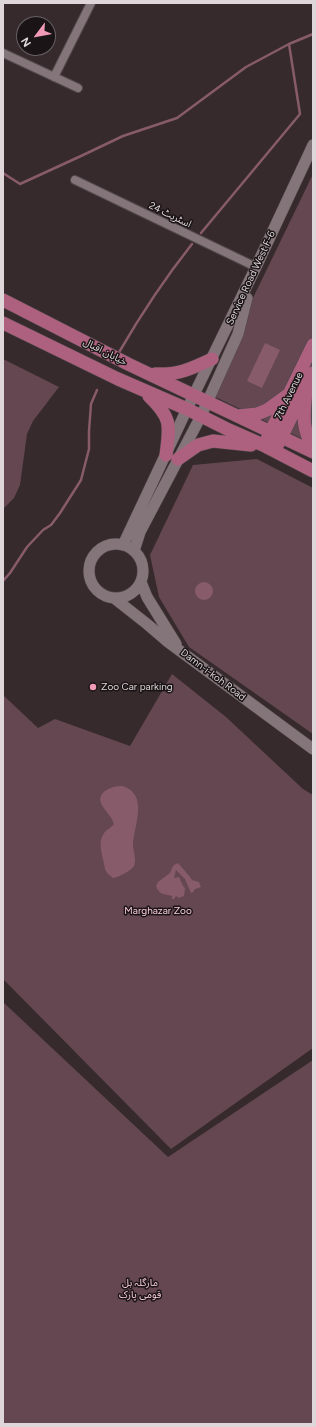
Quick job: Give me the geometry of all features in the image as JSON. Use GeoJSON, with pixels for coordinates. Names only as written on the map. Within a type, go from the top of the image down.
{"type":"FeatureCollection","features":[{"type":"Feature","properties":{"kind":"main road","name":"Service Road West F-6"},"geometry":{"type":"LineString","coordinates":[[187,409],[313,145]]}},
{"type":"Feature","properties":{"kind":"main road"},"geometry":{"type":"LineString","coordinates":[[123,545],[172,457],[201,416],[238,334],[256,267]]}},
{"type":"Feature","properties":{"kind":"main road","name":"خیابان اقبال"},"geometry":{"type":"LineString","coordinates":[[3,300],[128,364],[313,452]]}},
{"type":"Feature","properties":{"kind":"main road","name":"خیابان اقبال"},"geometry":{"type":"LineString","coordinates":[[3,323],[118,379],[187,409],[313,471]]}},
{"type":"Feature","properties":{"kind":"main road","name":"7th Avenue"},"geometry":{"type":"LineString","coordinates":[[276,435],[290,393],[313,346]]}},
{"type":"Feature","properties":{"kind":"main road"},"geometry":{"type":"LineString","coordinates":[[147,373],[169,375],[189,370],[212,359]]}},
{"type":"Feature","properties":{"kind":"main road","name":"7th Avenue"},"geometry":{"type":"LineString","coordinates":[[269,449],[313,373]]}},
{"type":"Feature","properties":{"kind":"main road"},"geometry":{"type":"LineString","coordinates":[[307,385],[304,426],[306,436],[313,448]]}},
{"type":"Feature","properties":{"kind":"main road"},"geometry":{"type":"LineString","coordinates":[[143,390],[162,408],[167,421],[172,457]]}},
{"type":"Feature","properties":{"kind":"main road"},"geometry":{"type":"LineString","coordinates":[[238,416],[257,414],[267,410],[290,393]]}},
{"type":"Feature","properties":{"kind":"main road"},"geometry":{"type":"LineString","coordinates":[[134,550],[140,532],[172,457],[187,409]]}},
{"type":"Feature","properties":{"kind":"main road"},"geometry":{"type":"LineString","coordinates":[[172,457],[198,445],[213,441],[269,449]]}},
{"type":"Feature","properties":{"kind":"main road"},"geometry":{"type":"LineString","coordinates":[[109,545],[123,545],[134,550],[140,557],[143,565],[143,574],[137,589],[123,598],[114,598],[104,595],[95,588],[90,578],[89,568],[92,559],[97,552],[109,545]]}},
{"type":"Feature","properties":{"kind":"main road"},"geometry":{"type":"LineString","coordinates":[[141,582],[147,597],[179,649]]}},
{"type":"Feature","properties":{"kind":"main road","name":"Damn-i-koh Road"},"geometry":{"type":"LineString","coordinates":[[114,598],[168,642],[313,749]]}},
{"type":"Feature","properties":{"kind":"street"},"geometry":{"type":"LineString","coordinates":[[54,77],[91,3]]}},
{"type":"Feature","properties":{"kind":"street"},"geometry":{"type":"LineString","coordinates":[[3,53],[78,88]]}},
{"type":"Feature","properties":{"kind":"street","name":"اسٹریٹ 24"},"geometry":{"type":"LineString","coordinates":[[75,180],[256,267]]}},
{"type":"Feature","properties":{"kind":"green space"},"geometry":{"type":"Polygon","coordinates":[[[313,174],[313,444],[207,393],[313,174]]]}},
{"type":"Feature","properties":{"kind":"green space"},"geometry":{"type":"Polygon","coordinates":[[[3,359],[59,387],[33,421],[27,434],[20,485],[14,498],[3,509],[3,359]]]}},
{"type":"Feature","properties":{"kind":"green space"},"geometry":{"type":"Polygon","coordinates":[[[257,459],[313,488],[313,734],[189,647],[159,597],[150,555],[193,465],[257,459]]]}},
{"type":"Feature","properties":{"kind":"green space","name":"Marghazar Zoo"},"geometry":{"type":"Polygon","coordinates":[[[172,674],[226,717],[303,789],[313,795],[313,1048],[171,1149],[3,979],[3,695],[38,728],[55,719],[130,746],[172,674]]]}},
{"type":"Feature","properties":{"kind":"green space","name":"مارگلہ ہل قومی پارک"},"geometry":{"type":"Polygon","coordinates":[[[3,1002],[168,1157],[313,1060],[313,1424],[3,1424],[3,1002]]]}},
{"type":"Feature","properties":{"kind":"shaded area"},"geometry":{"type":"Polygon","coordinates":[[[265,343],[280,350],[262,388],[247,381],[265,343]]]}},
{"type":"Feature","properties":{"kind":"shaded area"},"geometry":{"type":"Polygon","coordinates":[[[200,582],[208,582],[213,587],[211,598],[208,600],[200,600],[195,595],[195,587],[200,582]]]}},
{"type":"Feature","properties":{"kind":"shaded area"},"geometry":{"type":"Polygon","coordinates":[[[123,786],[131,790],[136,796],[138,804],[133,844],[135,863],[128,872],[113,878],[105,869],[101,852],[101,839],[104,833],[114,824],[100,799],[101,795],[105,791],[114,787],[123,786]]]}},
{"type":"Feature","properties":{"kind":"shaded area"},"geometry":{"type":"Polygon","coordinates":[[[178,863],[192,880],[199,882],[201,887],[195,889],[191,893],[185,879],[176,870],[174,878],[179,877],[185,888],[184,896],[179,898],[176,896],[172,899],[172,896],[160,893],[156,886],[158,882],[170,873],[174,865],[178,863]]]}},
{"type":"Feature","properties":{"kind":"waterway"},"geometry":{"type":"LineString","coordinates":[[201,233],[300,114],[289,44],[313,34]]}},
{"type":"Feature","properties":{"kind":"waterway"},"geometry":{"type":"LineString","coordinates":[[3,173],[20,184],[123,136],[177,118],[246,67],[289,44]]}},
{"type":"Feature","properties":{"kind":"waterway"},"geometry":{"type":"LineString","coordinates":[[118,354],[153,298],[192,244]]}},
{"type":"Feature","properties":{"kind":"waterway"},"geometry":{"type":"LineString","coordinates":[[3,581],[27,547],[43,530],[51,525],[81,480],[89,449],[91,404],[97,390]]}},
{"type":"Feature","properties":{"kind":"place","name":"Zoo Car parking"},"geometry":{"type":"Point","coordinates":[93,687]}}]}
